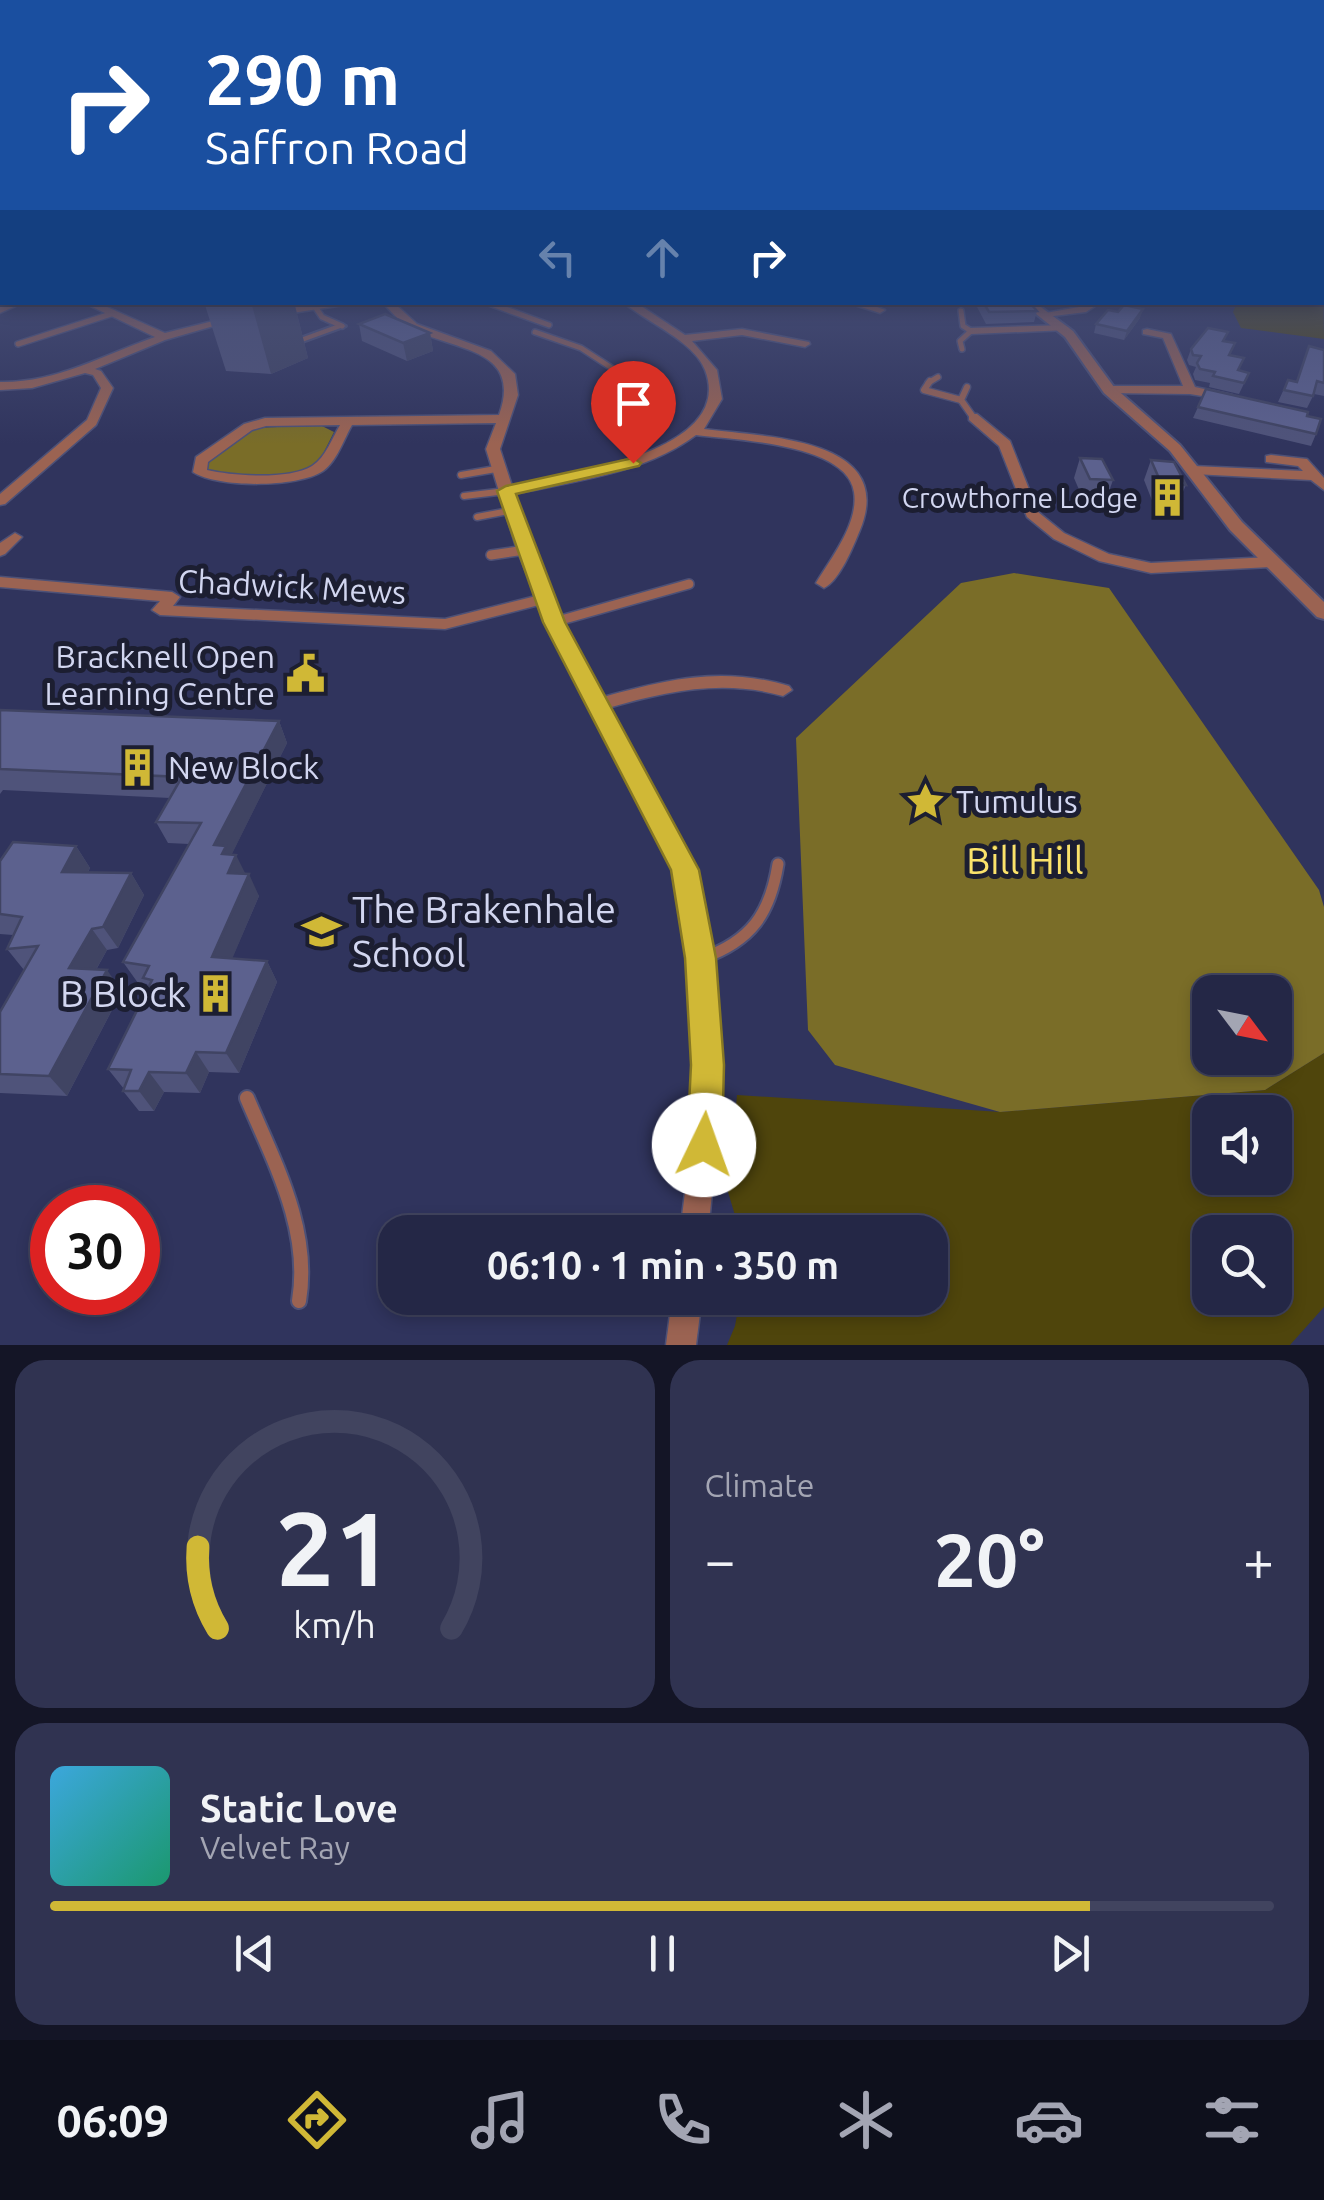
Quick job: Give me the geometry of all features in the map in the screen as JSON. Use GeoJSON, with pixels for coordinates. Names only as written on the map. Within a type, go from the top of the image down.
{"type":"FeatureCollection","features":[{"type":"Feature","properties":{"kind":"street"},"geometry":{"type":"LineString","coordinates":[[128,319],[164,337]]}},
{"type":"Feature","properties":{"kind":"street"},"geometry":{"type":"LineString","coordinates":[[0,386],[44,384],[164,337],[241,319]]}},
{"type":"Feature","properties":{"kind":"street"},"geometry":{"type":"LineString","coordinates":[[405,319],[413,326],[488,354],[506,368],[513,386],[493,449],[525,550],[554,622],[685,870],[700,958],[708,1065],[696,1215]]}},
{"type":"Feature","properties":{"kind":"street"},"geometry":{"type":"LineString","coordinates":[[506,491],[613,469],[654,454],[693,432],[709,414],[717,390],[710,367],[652,319]]}},
{"type":"Feature","properties":{"kind":"street"},"geometry":{"type":"LineString","coordinates":[[1051,319],[1064,328],[1109,390],[1174,448],[1270,562],[1324,613]]}},
{"type":"Feature","properties":{"kind":"street"},"geometry":{"type":"LineString","coordinates":[[278,355],[296,339],[342,326]]}},
{"type":"Feature","properties":{"kind":"street"},"geometry":{"type":"LineString","coordinates":[[971,330],[1064,328]]}},
{"type":"Feature","properties":{"kind":"street"},"geometry":{"type":"LineString","coordinates":[[681,339],[742,332],[806,344]]}},
{"type":"Feature","properties":{"kind":"street"},"geometry":{"type":"LineString","coordinates":[[1146,332],[1166,336],[1190,390]]}},
{"type":"Feature","properties":{"kind":"street"},"geometry":{"type":"LineString","coordinates":[[0,501],[92,422],[107,388],[103,378],[87,370]]}},
{"type":"Feature","properties":{"kind":"street"},"geometry":{"type":"LineString","coordinates":[[1109,390],[1190,390],[1248,403]]}},
{"type":"Feature","properties":{"kind":"street"},"geometry":{"type":"LineString","coordinates":[[972,417],[1005,444],[1032,514],[1058,536],[1104,558],[1152,568],[1270,562]]}},
{"type":"Feature","properties":{"kind":"street"},"geometry":{"type":"LineString","coordinates":[[348,421],[320,466],[298,476],[217,479],[200,472],[201,460],[248,427],[265,422],[348,421],[503,420]]}},
{"type":"Feature","properties":{"kind":"street"},"geometry":{"type":"LineString","coordinates":[[693,432],[814,450],[839,461],[855,474],[861,490],[857,519],[824,582]]}},
{"type":"Feature","properties":{"kind":"street"},"geometry":{"type":"LineString","coordinates":[[1271,459],[1302,462],[1319,481]]}},
{"type":"Feature","properties":{"kind":"street"},"geometry":{"type":"LineString","coordinates":[[1193,470],[1319,481]]}},
{"type":"Feature","properties":{"kind":"street"},"geometry":{"type":"LineString","coordinates":[[0,551],[15,537]]}},
{"type":"Feature","properties":{"kind":"street","name":"Chadwick Mews"},"geometry":{"type":"LineString","coordinates":[[0,582],[172,597],[160,610],[391,624],[445,624],[544,600]]}},
{"type":"Feature","properties":{"kind":"street"},"geometry":{"type":"LineString","coordinates":[[596,705],[653,689],[699,682],[764,683],[783,690]]}},
{"type":"Feature","properties":{"kind":"street"},"geometry":{"type":"LineString","coordinates":[[681,1345],[684,1315]]}},
{"type":"Feature","properties":{"kind":"lane"},"geometry":{"type":"LineString","coordinates":[[18,344],[94,319]]}},
{"type":"Feature","properties":{"kind":"lane"},"geometry":{"type":"LineString","coordinates":[[328,319],[342,326]]}},
{"type":"Feature","properties":{"kind":"lane"},"geometry":{"type":"LineString","coordinates":[[537,319],[549,324]]}},
{"type":"Feature","properties":{"kind":"lane"},"geometry":{"type":"LineString","coordinates":[[962,348],[960,341],[971,330],[964,326],[963,319]]}},
{"type":"Feature","properties":{"kind":"lane"},"geometry":{"type":"LineString","coordinates":[[536,332],[599,355],[622,374],[624,390]]}},
{"type":"Feature","properties":{"kind":"lane"},"geometry":{"type":"LineString","coordinates":[[938,376],[928,380],[924,390],[961,400],[972,417]]}},
{"type":"Feature","properties":{"kind":"lane"},"geometry":{"type":"LineString","coordinates":[[961,400],[967,386]]}},
{"type":"Feature","properties":{"kind":"lane"},"geometry":{"type":"LineString","coordinates":[[461,475],[496,468]]}},
{"type":"Feature","properties":{"kind":"lane"},"geometry":{"type":"LineString","coordinates":[[464,496],[506,491]]}},
{"type":"Feature","properties":{"kind":"lane"},"geometry":{"type":"LineString","coordinates":[[477,517],[514,510]]}},
{"type":"Feature","properties":{"kind":"lane"},"geometry":{"type":"LineString","coordinates":[[491,555],[525,550]]}},
{"type":"Feature","properties":{"kind":"lane"},"geometry":{"type":"LineString","coordinates":[[554,622],[688,584]]}},
{"type":"Feature","properties":{"kind":"lane"},"geometry":{"type":"LineString","coordinates":[[700,958],[733,948],[748,938],[761,921],[776,887],[778,864]]}},
{"type":"Feature","properties":{"kind":"lane"},"geometry":{"type":"LineString","coordinates":[[247,1098],[293,1208],[304,1286],[299,1301]]}},
{"type":"Feature","properties":{"kind":"shaded area"},"geometry":{"type":"Polygon","coordinates":[[[1236,319],[1324,319],[1324,339],[1241,328],[1236,319]]]}},
{"type":"Feature","properties":{"kind":"shaded area"},"geometry":{"type":"Polygon","coordinates":[[[1324,1053],[1324,1307],[1290,1345],[727,1345],[737,1315],[948,1315],[948,1215],[735,1215],[728,1192],[737,1095],[1001,1112],[1192,1096],[1192,1195],[1292,1195],[1292,1095],[1205,1095],[1265,1090],[1324,1053]]]}},
{"type":"Feature","properties":{"kind":"green space"},"geometry":{"type":"Polygon","coordinates":[[[320,425],[334,432],[317,466],[260,478],[203,471],[206,462],[256,428],[320,425]]]}},
{"type":"Feature","properties":{"kind":"green space","name":"Bill Hill"},"geometry":{"type":"Polygon","coordinates":[[[1014,573],[1109,588],[1319,890],[1324,907],[1324,1053],[1292,1073],[1292,975],[1192,975],[1192,1075],[1289,1075],[1265,1090],[1000,1112],[835,1065],[808,1030],[796,738],[961,583],[1014,573]]]}},
{"type":"Feature","properties":{"kind":"building"},"geometry":{"type":"Polygon","coordinates":[[[373,319],[396,319],[430,333],[403,343],[359,324],[373,319]]]}},
{"type":"Feature","properties":{"kind":"building"},"geometry":{"type":"Polygon","coordinates":[[[1100,319],[1136,319],[1127,331],[1096,324],[1100,319]]]}},
{"type":"Feature","properties":{"kind":"building"},"geometry":{"type":"Polygon","coordinates":[[[1208,328],[1228,332],[1223,341],[1235,343],[1229,355],[1244,358],[1238,370],[1249,373],[1244,383],[1200,369],[1197,363],[1201,356],[1193,355],[1191,349],[1208,328]]]}},
{"type":"Feature","properties":{"kind":"building"},"geometry":{"type":"Polygon","coordinates":[[[1309,346],[1324,350],[1324,383],[1317,381],[1313,396],[1284,390],[1288,380],[1297,382],[1309,346]]]}},
{"type":"Feature","properties":{"kind":"building"},"geometry":{"type":"Polygon","coordinates":[[[1206,389],[1308,412],[1307,416],[1321,419],[1316,434],[1198,407],[1206,389]]]}},
{"type":"Feature","properties":{"kind":"building"},"geometry":{"type":"Polygon","coordinates":[[[1080,458],[1102,459],[1113,480],[1090,479],[1080,458]]]}},
{"type":"Feature","properties":{"kind":"building"},"geometry":{"type":"Polygon","coordinates":[[[1151,460],[1174,462],[1186,485],[1161,483],[1151,460]]]}},
{"type":"Feature","properties":{"kind":"building"},"geometry":{"type":"Polygon","coordinates":[[[0,710],[279,721],[214,845],[226,846],[222,854],[236,855],[228,873],[249,874],[212,957],[267,961],[226,1053],[196,1052],[186,1073],[149,1072],[139,1091],[123,1091],[131,1070],[108,1069],[152,980],[143,978],[149,966],[123,962],[201,823],[156,822],[182,777],[0,769],[0,710]]]}},
{"type":"Feature","properties":{"kind":"building"},"geometry":{"type":"Polygon","coordinates":[[[13,842],[76,846],[62,872],[131,873],[103,927],[92,929],[69,968],[107,970],[49,1076],[0,1074],[0,1012],[38,946],[7,949],[22,917],[0,914],[0,861],[13,842]]]}},
{"type":"Feature","properties":{"kind":"place","name":"Crowthorne Lodge"},"geometry":{"type":"Point","coordinates":[1168,497]}},
{"type":"Feature","properties":{"kind":"place","name":"Bracknell Open Learning Centre"},"geometry":{"type":"Point","coordinates":[305,674]}},
{"type":"Feature","properties":{"kind":"place","name":"New Block"},"geometry":{"type":"Point","coordinates":[138,767]}},
{"type":"Feature","properties":{"kind":"place","name":"Tumulus"},"geometry":{"type":"Point","coordinates":[926,801]}},
{"type":"Feature","properties":{"kind":"place","name":"The Brakenhale School"},"geometry":{"type":"Point","coordinates":[322,931]}},
{"type":"Feature","properties":{"kind":"place","name":"B Block"},"geometry":{"type":"Point","coordinates":[216,993]}},
{"type":"Feature","properties":{"kind":"route"},"geometry":{"type":"LineString","coordinates":[[633,463],[506,491],[554,622],[685,870],[700,958],[708,1065],[704,1145]]}}]}
